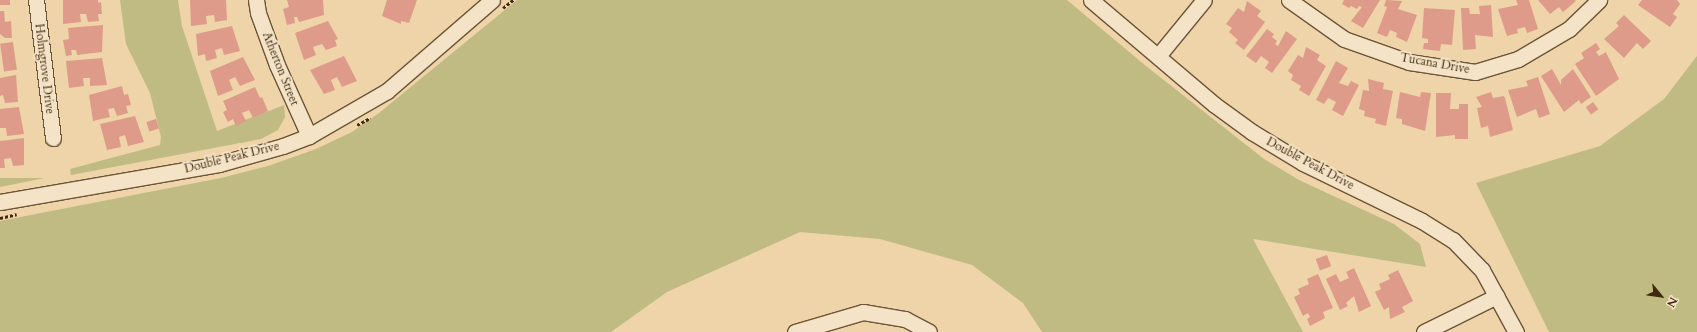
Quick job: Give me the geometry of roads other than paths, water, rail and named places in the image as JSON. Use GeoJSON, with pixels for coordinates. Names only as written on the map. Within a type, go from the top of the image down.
{"type":"FeatureCollection","features":[{"type":"Feature","properties":{"kind":"street","name":"Holmgrove Drive"},"geometry":{"type":"LineString","coordinates":[[36,0],[53,138]]}},
{"type":"Feature","properties":{"kind":"street","name":"Atherton Street"},"geometry":{"type":"LineString","coordinates":[[256,0],[258,13],[277,65],[309,136]]}},
{"type":"Feature","properties":{"kind":"street","name":"Double Peak Drive"},"geometry":{"type":"LineString","coordinates":[[0,202],[219,164],[282,146],[309,136],[386,90],[492,0]]}},
{"type":"Feature","properties":{"kind":"street","name":"Double Peak Drive"},"geometry":{"type":"LineString","coordinates":[[1091,0],[1225,113],[1264,140],[1303,162],[1416,218],[1448,236],[1482,270],[1514,327]]}},
{"type":"Feature","properties":{"kind":"street"},"geometry":{"type":"LineString","coordinates":[[1158,56],[1204,0]]}},
{"type":"Feature","properties":{"kind":"street","name":"Tucana Drive"},"geometry":{"type":"LineString","coordinates":[[1289,0],[1344,39],[1409,62],[1475,72],[1518,59],[1569,29],[1599,0]]}},
{"type":"Feature","properties":{"kind":"street"},"geometry":{"type":"LineString","coordinates":[[1424,332],[1497,296]]}},
{"type":"Feature","properties":{"kind":"street"},"geometry":{"type":"LineString","coordinates":[[796,332],[863,312],[905,319],[929,332]]}}]}
